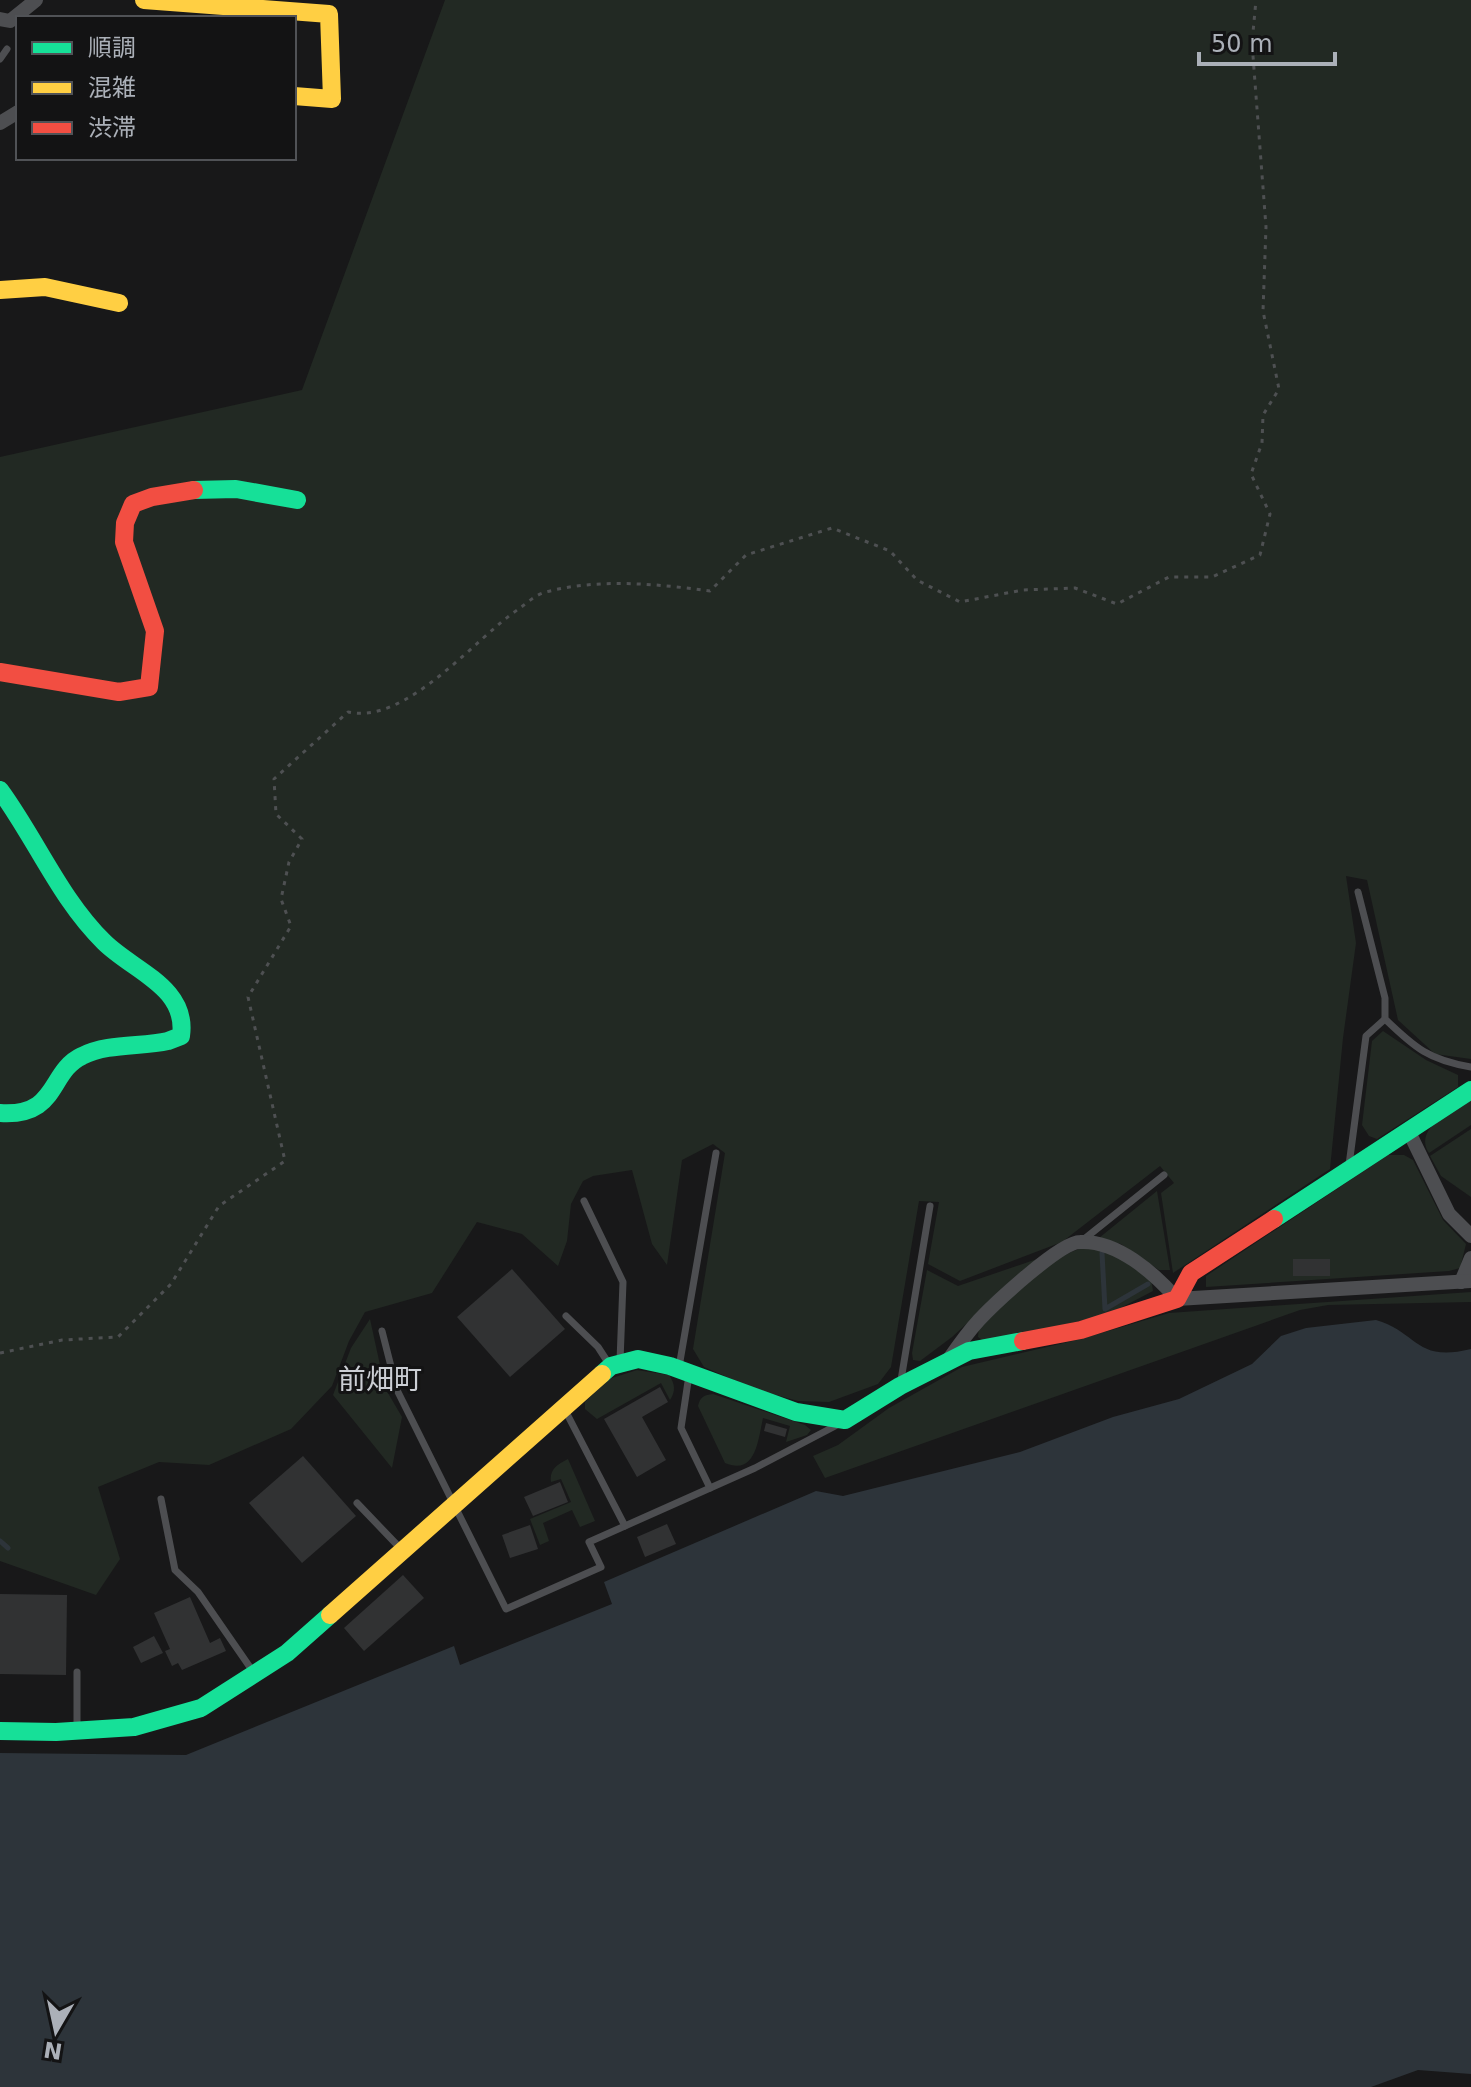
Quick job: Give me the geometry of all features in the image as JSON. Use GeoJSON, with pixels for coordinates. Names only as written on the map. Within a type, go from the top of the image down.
{"type":"FeatureCollection","features":[{"type":"Feature","properties":{"kind":"street"},"geometry":{"type":"LineString","coordinates":[[16,16],[36,0]]}},
{"type":"Feature","properties":{"kind":"street"},"geometry":{"type":"LineString","coordinates":[[144,0],[329,14],[332,99],[296,96]]}},
{"type":"Feature","properties":{"kind":"street"},"geometry":{"type":"LineString","coordinates":[[0,290],[45,287],[119,303]]}},
{"type":"Feature","properties":{"kind":"street"},"geometry":{"type":"LineString","coordinates":[[0,672],[119,692],[149,687],[155,631],[124,542],[125,523],[133,504],[154,495],[220,489],[271,492],[297,500]]}},
{"type":"Feature","properties":{"kind":"street"},"geometry":{"type":"LineString","coordinates":[[0,790],[20,817],[60,888],[105,943],[164,988],[183,1015],[181,1036],[166,1044],[91,1052],[72,1061],[40,1106],[13,1115],[0,1113]]}},
{"type":"Feature","properties":{"kind":"street"},"geometry":{"type":"LineString","coordinates":[[1177,1299],[1191,1273],[1471,1090]]}},
{"type":"Feature","properties":{"kind":"street"},"geometry":{"type":"LineString","coordinates":[[1409,1132],[1449,1214],[1471,1236]]}},
{"type":"Feature","properties":{"kind":"street"},"geometry":{"type":"LineString","coordinates":[[946,1363],[978,1321],[1041,1264],[1073,1243],[1082,1241],[1110,1247],[1157,1277],[1177,1299]]}},
{"type":"Feature","properties":{"kind":"street"},"geometry":{"type":"LineString","coordinates":[[0,1731],[134,1727],[201,1708],[287,1653],[616,1365],[638,1359],[684,1371],[796,1412],[845,1420],[900,1386],[969,1351],[1081,1330],[1177,1299],[1466,1282],[1471,1258]]}},
{"type":"Feature","properties":{"kind":"lane"},"geometry":{"type":"LineString","coordinates":[[0,59],[7,49]]}},
{"type":"Feature","properties":{"kind":"lane"},"geometry":{"type":"LineString","coordinates":[[1358,892],[1385,998],[1385,1019],[1409,1043],[1440,1062],[1471,1067]]}},
{"type":"Feature","properties":{"kind":"lane"},"geometry":{"type":"LineString","coordinates":[[1348,1171],[1366,1036],[1385,1019]]}},
{"type":"Feature","properties":{"kind":"lane"},"geometry":{"type":"LineString","coordinates":[[710,1488],[681,1428],[684,1371],[716,1153]]}},
{"type":"Feature","properties":{"kind":"lane"},"geometry":{"type":"LineString","coordinates":[[1082,1241],[1164,1175]]}},
{"type":"Feature","properties":{"kind":"lane"},"geometry":{"type":"LineString","coordinates":[[584,1201],[623,1282],[616,1365]]}},
{"type":"Feature","properties":{"kind":"lane"},"geometry":{"type":"LineString","coordinates":[[900,1386],[930,1206]]}},
{"type":"Feature","properties":{"kind":"lane"},"geometry":{"type":"LineString","coordinates":[[566,1316],[616,1365]]}},
{"type":"Feature","properties":{"kind":"lane"},"geometry":{"type":"LineString","coordinates":[[382,1331],[397,1390],[506,1609],[601,1567],[589,1542],[755,1468],[845,1420]]}},
{"type":"Feature","properties":{"kind":"lane"},"geometry":{"type":"LineString","coordinates":[[564,1408],[625,1526]]}},
{"type":"Feature","properties":{"kind":"lane"},"geometry":{"type":"LineString","coordinates":[[161,1499],[175,1570],[198,1592],[255,1675]]}},
{"type":"Feature","properties":{"kind":"lane"},"geometry":{"type":"LineString","coordinates":[[357,1503],[403,1551]]}},
{"type":"Feature","properties":{"kind":"lane"},"geometry":{"type":"LineString","coordinates":[[77,1672],[77,1731]]}},
{"type":"Feature","properties":{"kind":"path"},"geometry":{"type":"LineString","coordinates":[[0,1353],[62,1340],[118,1337],[171,1284],[219,1206],[285,1161],[248,997],[291,926],[281,899],[289,862],[302,839],[276,814],[274,779],[348,712],[363,715],[408,699],[466,654],[503,619],[543,592],[595,585],[661,585],[710,591],[746,555],[832,528],[890,551],[917,580],[960,602],[1023,590],[1075,588],[1117,604],[1169,577],[1212,577],[1260,555],[1270,514],[1251,474],[1262,443],[1263,415],[1279,389],[1263,311],[1266,227],[1252,43],[1256,0]]}},
{"type":"Feature","properties":{"kind":"shaded area"},"geometry":{"type":"Polygon","coordinates":[[[445,0],[1471,0],[1471,1059],[1435,1054],[1398,1020],[1367,880],[1346,876],[1356,943],[1330,1169],[1173,1273],[1161,1193],[1174,1183],[1160,1166],[1062,1242],[960,1281],[928,1264],[939,1202],[919,1201],[891,1367],[878,1384],[829,1402],[798,1401],[757,1390],[704,1367],[693,1349],[725,1153],[713,1144],[682,1160],[667,1265],[652,1244],[632,1170],[593,1176],[583,1181],[571,1204],[567,1241],[558,1266],[522,1234],[477,1222],[432,1293],[365,1312],[349,1341],[332,1386],[291,1429],[209,1465],[159,1462],[98,1487],[120,1559],[96,1595],[0,1561],[0,457],[302,390],[445,0]]]}},
{"type":"Feature","properties":{"kind":"shaded area"},"geometry":{"type":"Polygon","coordinates":[[[1383,1031],[1426,1060],[1458,1075],[1458,1087],[1377,1139],[1369,1136],[1362,1125],[1372,1041],[1383,1031]]]}},
{"type":"Feature","properties":{"kind":"shaded area"},"geometry":{"type":"Polygon","coordinates":[[[1471,1099],[1471,1125],[1429,1153],[1426,1135],[1431,1127],[1471,1099]]]}},
{"type":"Feature","properties":{"kind":"shaded area"},"geometry":{"type":"Polygon","coordinates":[[[1471,1129],[1471,1197],[1441,1176],[1430,1156],[1471,1129]]]}},
{"type":"Feature","properties":{"kind":"shaded area"},"geometry":{"type":"Polygon","coordinates":[[[1388,1155],[1404,1155],[1413,1160],[1443,1220],[1466,1244],[1460,1268],[1206,1287],[1206,1276],[1388,1155]]]}},
{"type":"Feature","properties":{"kind":"shaded area"},"geometry":{"type":"Polygon","coordinates":[[[1157,1191],[1170,1270],[1159,1270],[1121,1244],[1099,1238],[1157,1191]]]}},
{"type":"Feature","properties":{"kind":"shaded area"},"geometry":{"type":"Polygon","coordinates":[[[1090,1246],[1113,1252],[1151,1278],[1153,1291],[1107,1315],[985,1342],[978,1337],[979,1326],[1030,1279],[1059,1258],[1090,1246]]]}},
{"type":"Feature","properties":{"kind":"shaded area"},"geometry":{"type":"Polygon","coordinates":[[[1037,1259],[952,1337],[920,1361],[913,1360],[927,1270],[958,1286],[1037,1259]]]}},
{"type":"Feature","properties":{"kind":"shaded area"},"geometry":{"type":"Polygon","coordinates":[[[1471,1292],[1471,1302],[1328,1305],[1300,1310],[825,1478],[813,1456],[838,1445],[889,1408],[962,1367],[1081,1339],[1169,1313],[1471,1292]]]}},
{"type":"Feature","properties":{"kind":"shaded area"},"geometry":{"type":"Polygon","coordinates":[[[370,1319],[385,1388],[402,1417],[392,1468],[333,1395],[351,1348],[370,1319]]]}},
{"type":"Feature","properties":{"kind":"shaded area"},"geometry":{"type":"Polygon","coordinates":[[[1376,1320],[1390,1325],[1427,1349],[1453,1352],[1471,1349],[1471,2074],[1418,2070],[1371,2087],[0,2087],[0,1753],[186,1755],[454,1646],[460,1665],[612,1604],[604,1582],[816,1491],[843,1496],[1020,1452],[1113,1417],[1179,1399],[1252,1364],[1281,1336],[1306,1328],[1376,1320]]]}},
{"type":"Feature","properties":{"kind":"shaded area"},"geometry":{"type":"Polygon","coordinates":[[[637,1370],[669,1375],[674,1388],[670,1400],[661,1383],[597,1419],[585,1409],[585,1402],[609,1379],[637,1370]]]}},
{"type":"Feature","properties":{"kind":"shaded area"},"geometry":{"type":"Polygon","coordinates":[[[713,1394],[805,1425],[811,1430],[807,1435],[786,1442],[790,1426],[763,1418],[754,1454],[749,1460],[735,1466],[725,1463],[698,1406],[703,1397],[713,1394]]]}},
{"type":"Feature","properties":{"kind":"shaded area"},"geometry":{"type":"Polygon","coordinates":[[[568,1459],[595,1521],[580,1527],[572,1510],[543,1523],[549,1541],[540,1545],[530,1519],[571,1502],[561,1479],[551,1482],[553,1470],[568,1459]]]}},
{"type":"Feature","properties":{"kind":"building"},"geometry":{"type":"Polygon","coordinates":[[[1293,1259],[1330,1259],[1330,1276],[1293,1276],[1293,1259]]]}},
{"type":"Feature","properties":{"kind":"building"},"geometry":{"type":"Polygon","coordinates":[[[512,1269],[565,1329],[510,1377],[457,1317],[512,1269]]]}},
{"type":"Feature","properties":{"kind":"building"},"geometry":{"type":"Polygon","coordinates":[[[660,1387],[668,1402],[642,1417],[666,1460],[637,1477],[604,1419],[660,1387]]]}},
{"type":"Feature","properties":{"kind":"building"},"geometry":{"type":"Polygon","coordinates":[[[766,1423],[787,1429],[785,1437],[764,1431],[766,1423]]]}},
{"type":"Feature","properties":{"kind":"building"},"geometry":{"type":"Polygon","coordinates":[[[303,1456],[356,1516],[302,1563],[249,1503],[303,1456]]]}},
{"type":"Feature","properties":{"kind":"building"},"geometry":{"type":"Polygon","coordinates":[[[560,1482],[568,1502],[533,1516],[524,1497],[560,1482]]]}},
{"type":"Feature","properties":{"kind":"building"},"geometry":{"type":"Polygon","coordinates":[[[667,1524],[676,1544],[645,1557],[637,1537],[667,1524]]]}},
{"type":"Feature","properties":{"kind":"building"},"geometry":{"type":"Polygon","coordinates":[[[530,1525],[538,1549],[510,1558],[502,1535],[530,1525]]]}},
{"type":"Feature","properties":{"kind":"building"},"geometry":{"type":"Polygon","coordinates":[[[403,1575],[424,1598],[364,1651],[344,1628],[403,1575]]]}},
{"type":"Feature","properties":{"kind":"building"},"geometry":{"type":"Polygon","coordinates":[[[0,1594],[67,1595],[66,1675],[0,1674],[0,1594]]]}},
{"type":"Feature","properties":{"kind":"building"},"geometry":{"type":"Polygon","coordinates":[[[190,1597],[210,1643],[220,1638],[226,1651],[182,1670],[178,1663],[172,1666],[165,1651],[170,1649],[154,1613],[190,1597]]]}},
{"type":"Feature","properties":{"kind":"building"},"geometry":{"type":"Polygon","coordinates":[[[154,1636],[163,1653],[141,1663],[133,1647],[154,1636]]]}},
{"type":"Feature","properties":{"kind":"waterway"},"geometry":{"type":"LineString","coordinates":[[1102,1253],[1105,1309],[1148,1284]]}},
{"type":"Feature","properties":{"kind":"waterway"},"geometry":{"type":"LineString","coordinates":[[0,1541],[8,1548]]}},
{"type":"Feature","properties":{"kind":"traffic: fast"},"geometry":{"type":"LineString","coordinates":[[194,490],[236,489],[297,500]]}},
{"type":"Feature","properties":{"kind":"traffic: fast"},"geometry":{"type":"LineString","coordinates":[[0,790],[61,888],[88,925],[104,942],[167,992],[181,1019],[181,1036],[158,1043],[103,1049],[82,1056],[71,1063],[43,1101],[33,1108],[0,1113]]}},
{"type":"Feature","properties":{"kind":"traffic: fast"},"geometry":{"type":"LineString","coordinates":[[1274,1219],[1471,1090]]}},
{"type":"Feature","properties":{"kind":"traffic: fast"},"geometry":{"type":"LineString","coordinates":[[602,1374],[611,1366],[638,1359],[670,1366],[796,1412],[845,1420],[900,1386],[969,1351],[1023,1341]]}},
{"type":"Feature","properties":{"kind":"traffic: fast"},"geometry":{"type":"LineString","coordinates":[[0,1731],[56,1732],[134,1727],[201,1708],[287,1653],[330,1615]]}},
{"type":"Feature","properties":{"kind":"traffic: slow"},"geometry":{"type":"LineString","coordinates":[[144,0],[329,14],[332,99],[296,96]]}},
{"type":"Feature","properties":{"kind":"traffic: slow"},"geometry":{"type":"LineString","coordinates":[[0,290],[45,287],[119,303]]}},
{"type":"Feature","properties":{"kind":"traffic: slow"},"geometry":{"type":"LineString","coordinates":[[330,1615],[602,1374]]}},
{"type":"Feature","properties":{"kind":"traffic: jam"},"geometry":{"type":"LineString","coordinates":[[0,672],[119,692],[149,687],[155,631],[124,542],[125,523],[133,504],[152,497],[194,490]]}},
{"type":"Feature","properties":{"kind":"traffic: jam"},"geometry":{"type":"LineString","coordinates":[[1023,1341],[1081,1330],[1177,1299],[1191,1273],[1274,1219]]}},
{"type":"Feature","properties":{"kind":"district","name":"前畑町"},"geometry":{"type":"Point","coordinates":[380,1379]}}]}
